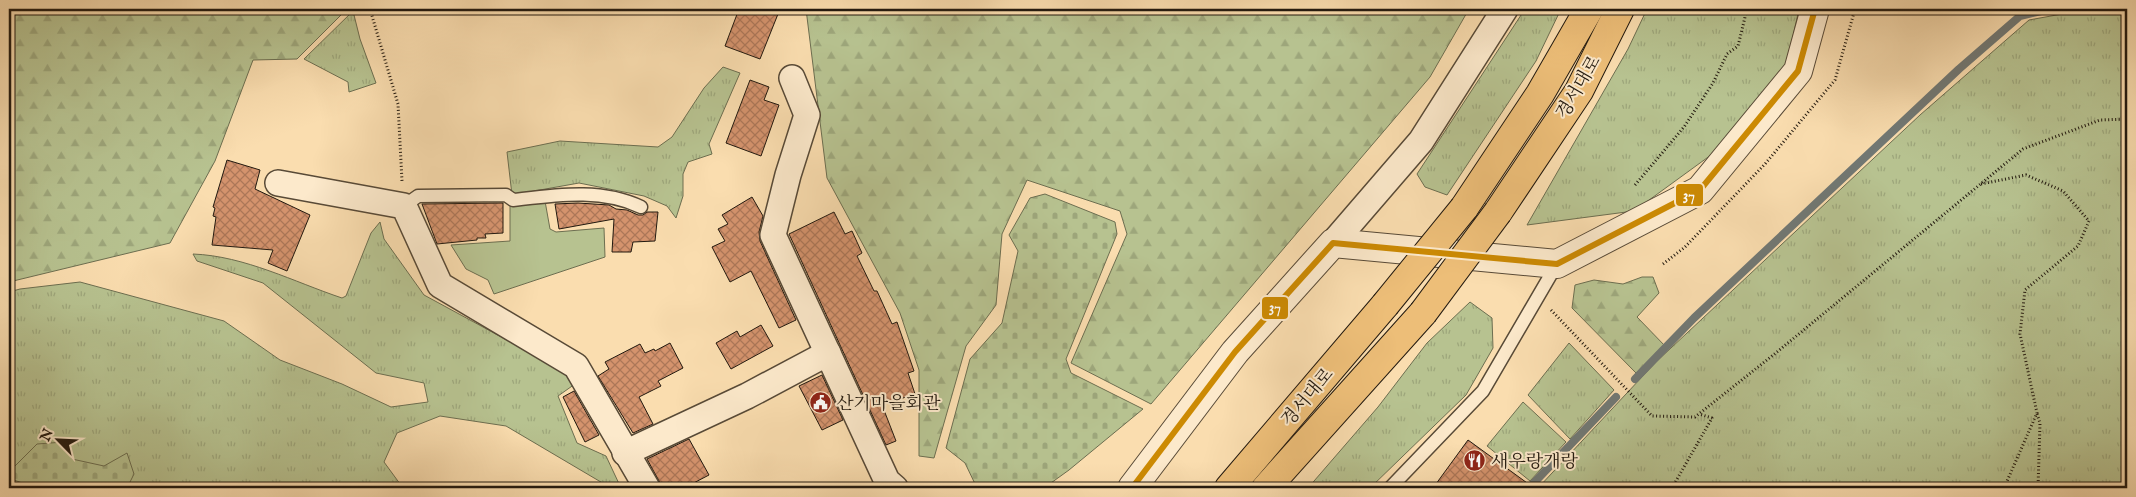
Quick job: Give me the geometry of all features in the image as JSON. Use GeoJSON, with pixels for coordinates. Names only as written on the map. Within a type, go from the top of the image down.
{"type":"FeatureCollection","features":[{"type":"Feature","properties":{"kind":"main road","name":"경서대로"},"geometry":{"type":"LineString","coordinates":[[1229,488],[1385,305],[1464,208],[1540,94],[1589,9]]}},
{"type":"Feature","properties":{"kind":"main road","name":"경서대로"},"geometry":{"type":"LineString","coordinates":[[1266,488],[1423,313],[1498,212],[1579,91],[1620,9]]}},
{"type":"Feature","properties":{"kind":"street"},"geometry":{"type":"LineString","coordinates":[[1132,488],[1236,352],[1421,141],[1505,9]]}},
{"type":"Feature","properties":{"kind":"street"},"geometry":{"type":"LineString","coordinates":[[1333,243],[1558,264],[1700,190],[1798,71],[1815,9]]}},
{"type":"Feature","properties":{"kind":"street"},"geometry":{"type":"LineString","coordinates":[[792,78],[807,115],[772,235],[887,481],[895,488]]}},
{"type":"Feature","properties":{"kind":"street"},"geometry":{"type":"LineString","coordinates":[[278,183],[404,206],[440,285],[576,366],[647,488]]}},
{"type":"Feature","properties":{"kind":"street"},"geometry":{"type":"LineString","coordinates":[[625,453],[747,396],[828,354]]}},
{"type":"Feature","properties":{"kind":"lane"},"geometry":{"type":"LineString","coordinates":[[404,206],[418,196],[506,195],[513,200],[576,193],[625,199],[641,207]]}},
{"type":"Feature","properties":{"kind":"lane"},"geometry":{"type":"LineString","coordinates":[[1390,488],[1482,391],[1558,264]]}},
{"type":"Feature","properties":{"kind":"path"},"geometry":{"type":"LineString","coordinates":[[370,9],[398,104],[404,206]]}},
{"type":"Feature","properties":{"kind":"path"},"geometry":{"type":"LineString","coordinates":[[1635,185],[1684,127],[1713,83],[1727,54],[1738,46],[1747,9]]}},
{"type":"Feature","properties":{"kind":"path"},"geometry":{"type":"LineString","coordinates":[[1539,296],[1652,416],[1695,417],[2023,149],[2100,120],[2127,119]]}},
{"type":"Feature","properties":{"kind":"path"},"geometry":{"type":"LineString","coordinates":[[1980,184],[2026,175],[2063,191],[2089,221],[2078,246],[2025,290],[2020,334],[2040,423],[2038,488]]}},
{"type":"Feature","properties":{"kind":"path"},"geometry":{"type":"LineString","coordinates":[[1672,488],[1712,418],[1698,414]]}},
{"type":"Feature","properties":{"kind":"path"},"geometry":{"type":"LineString","coordinates":[[2004,488],[2037,414]]}},
{"type":"Feature","properties":{"kind":"green space"},"geometry":{"type":"Polygon","coordinates":[[[9,9],[347,9],[297,59],[253,60],[215,161],[170,243],[9,282],[9,9]]]}},
{"type":"Feature","properties":{"kind":"green space"},"geometry":{"type":"Polygon","coordinates":[[[806,9],[1469,9],[1430,77],[1151,404],[1071,363],[1127,234],[1120,211],[1027,180],[1002,234],[996,305],[966,346],[934,458],[919,456],[919,370],[900,313],[827,178],[806,9]]]}},
{"type":"Feature","properties":{"kind":"green space"},"geometry":{"type":"Polygon","coordinates":[[[1525,9],[1561,9],[1536,61],[1447,195],[1425,187],[1417,174],[1525,9]]]}},
{"type":"Feature","properties":{"kind":"green space"},"geometry":{"type":"Polygon","coordinates":[[[1647,9],[1799,9],[1785,72],[1722,147],[1634,211],[1527,225],[1628,49],[1647,9]]]}},
{"type":"Feature","properties":{"kind":"green space"},"geometry":{"type":"Polygon","coordinates":[[[2084,10],[2127,15],[2127,488],[1538,488],[1656,362],[1920,115],[2029,20],[2084,10]]]}},
{"type":"Feature","properties":{"kind":"green space"},"geometry":{"type":"Polygon","coordinates":[[[353,11],[360,39],[376,83],[349,92],[348,82],[304,59],[353,11]]]}},
{"type":"Feature","properties":{"kind":"green space"},"geometry":{"type":"Polygon","coordinates":[[[723,67],[740,73],[709,144],[712,154],[688,162],[683,174],[683,196],[676,218],[667,206],[644,196],[579,183],[512,195],[507,152],[560,141],[658,147],[672,137],[704,88],[723,67]]]}},
{"type":"Feature","properties":{"kind":"green space"},"geometry":{"type":"Polygon","coordinates":[[[1045,194],[1115,222],[1117,234],[1066,359],[1071,373],[1143,409],[1069,470],[1044,488],[977,488],[965,463],[946,448],[970,359],[1002,323],[1018,251],[1009,235],[1030,198],[1045,194]]]}},
{"type":"Feature","properties":{"kind":"green space"},"geometry":{"type":"Polygon","coordinates":[[[545,201],[550,229],[556,232],[604,228],[605,257],[494,294],[488,280],[466,269],[451,245],[510,241],[510,205],[545,201]]]}},
{"type":"Feature","properties":{"kind":"green space"},"geometry":{"type":"Polygon","coordinates":[[[380,222],[384,239],[424,295],[564,371],[575,384],[558,396],[577,443],[606,456],[621,488],[611,488],[506,426],[440,416],[397,433],[384,462],[403,488],[9,488],[9,292],[20,289],[80,282],[224,321],[280,360],[342,384],[391,407],[428,402],[424,383],[376,373],[263,283],[197,261],[193,254],[231,259],[342,298],[346,296],[371,233],[380,222]]]}},
{"type":"Feature","properties":{"kind":"green space"},"geometry":{"type":"Polygon","coordinates":[[[1642,277],[1653,277],[1659,293],[1637,317],[1666,347],[1636,373],[1572,308],[1575,285],[1594,280],[1623,284],[1642,277]]]}},
{"type":"Feature","properties":{"kind":"green space"},"geometry":{"type":"Polygon","coordinates":[[[1470,302],[1492,318],[1493,348],[1466,395],[1370,488],[1308,488],[1378,407],[1427,343],[1470,302]]]}},
{"type":"Feature","properties":{"kind":"green space"},"geometry":{"type":"Polygon","coordinates":[[[1569,343],[1614,390],[1570,439],[1528,395],[1569,343]]]}},
{"type":"Feature","properties":{"kind":"green space"},"geometry":{"type":"Polygon","coordinates":[[[1523,402],[1566,442],[1530,481],[1487,446],[1523,402]]]}},
{"type":"Feature","properties":{"kind":"green space"},"geometry":{"type":"Polygon","coordinates":[[[64,442],[72,459],[104,466],[127,453],[134,474],[127,488],[36,488],[14,480],[13,468],[37,444],[64,442]]]}},
{"type":"Feature","properties":{"kind":"building"},"geometry":{"type":"Polygon","coordinates":[[[739,9],[780,9],[760,59],[725,46],[739,9]]]}},
{"type":"Feature","properties":{"kind":"building"},"geometry":{"type":"Polygon","coordinates":[[[750,80],[769,87],[764,100],[779,105],[761,156],[726,143],[750,80]]]}},
{"type":"Feature","properties":{"kind":"building"},"geometry":{"type":"Polygon","coordinates":[[[227,160],[260,170],[255,189],[310,215],[287,271],[268,263],[273,250],[212,245],[216,217],[213,216],[215,208],[213,207],[227,160]]]}},
{"type":"Feature","properties":{"kind":"building"},"geometry":{"type":"Polygon","coordinates":[[[752,197],[763,216],[759,232],[760,241],[796,320],[779,328],[751,271],[730,282],[712,247],[725,241],[718,229],[728,224],[722,215],[752,197]]]}},
{"type":"Feature","properties":{"kind":"building"},"geometry":{"type":"Polygon","coordinates":[[[503,203],[503,233],[485,234],[486,238],[477,238],[477,240],[437,244],[422,204],[503,203]]]}},
{"type":"Feature","properties":{"kind":"building"},"geometry":{"type":"Polygon","coordinates":[[[555,204],[609,205],[638,215],[643,215],[647,212],[658,212],[655,241],[633,242],[631,252],[612,252],[614,219],[559,229],[555,204]]]}},
{"type":"Feature","properties":{"kind":"building"},"geometry":{"type":"Polygon","coordinates":[[[834,212],[845,234],[852,231],[862,253],[857,256],[874,291],[877,291],[892,324],[897,322],[914,371],[908,373],[915,394],[882,405],[896,441],[886,445],[789,234],[834,212]]]}},
{"type":"Feature","properties":{"kind":"building"},"geometry":{"type":"Polygon","coordinates":[[[761,325],[773,346],[731,369],[716,343],[737,331],[740,337],[761,325]]]}},
{"type":"Feature","properties":{"kind":"building"},"geometry":{"type":"Polygon","coordinates":[[[670,343],[683,368],[658,381],[661,386],[639,397],[653,424],[633,433],[598,376],[609,369],[605,362],[640,344],[645,353],[654,349],[655,351],[670,343]]]}},
{"type":"Feature","properties":{"kind":"building","name":"산기마을회관"},"geometry":{"type":"Polygon","coordinates":[[[822,375],[843,420],[822,430],[799,386],[822,375]]]}},
{"type":"Feature","properties":{"kind":"building"},"geometry":{"type":"Polygon","coordinates":[[[574,391],[599,435],[585,442],[563,397],[574,391]]]}},
{"type":"Feature","properties":{"kind":"building"},"geometry":{"type":"Polygon","coordinates":[[[689,439],[709,475],[684,488],[661,488],[647,459],[689,439]]]}},
{"type":"Feature","properties":{"kind":"building","name":"새우랑개랑"},"geometry":{"type":"Polygon","coordinates":[[[1468,440],[1534,488],[1433,488],[1468,440]]]}},
{"type":"Feature","properties":{"kind":"waterway"},"geometry":{"type":"LineString","coordinates":[[1635,379],[1694,318],[1959,69],[2020,16],[2050,9]]}},
{"type":"Feature","properties":{"kind":"waterway"},"geometry":{"type":"LineString","coordinates":[[1529,488],[1616,397]]}},
{"type":"Feature","properties":{"kind":"transit line","name":"37"},"geometry":{"type":"LineString","coordinates":[[1132,488],[1235,352],[1333,243],[1557,264],[1700,190],[1798,71],[1815,9]]}},
{"type":"Feature","properties":{"kind":"place","name":"산기마을회관"},"geometry":{"type":"Point","coordinates":[820,403]}},
{"type":"Feature","properties":{"kind":"place","name":"새우랑개랑"},"geometry":{"type":"Point","coordinates":[1475,461]}}]}
